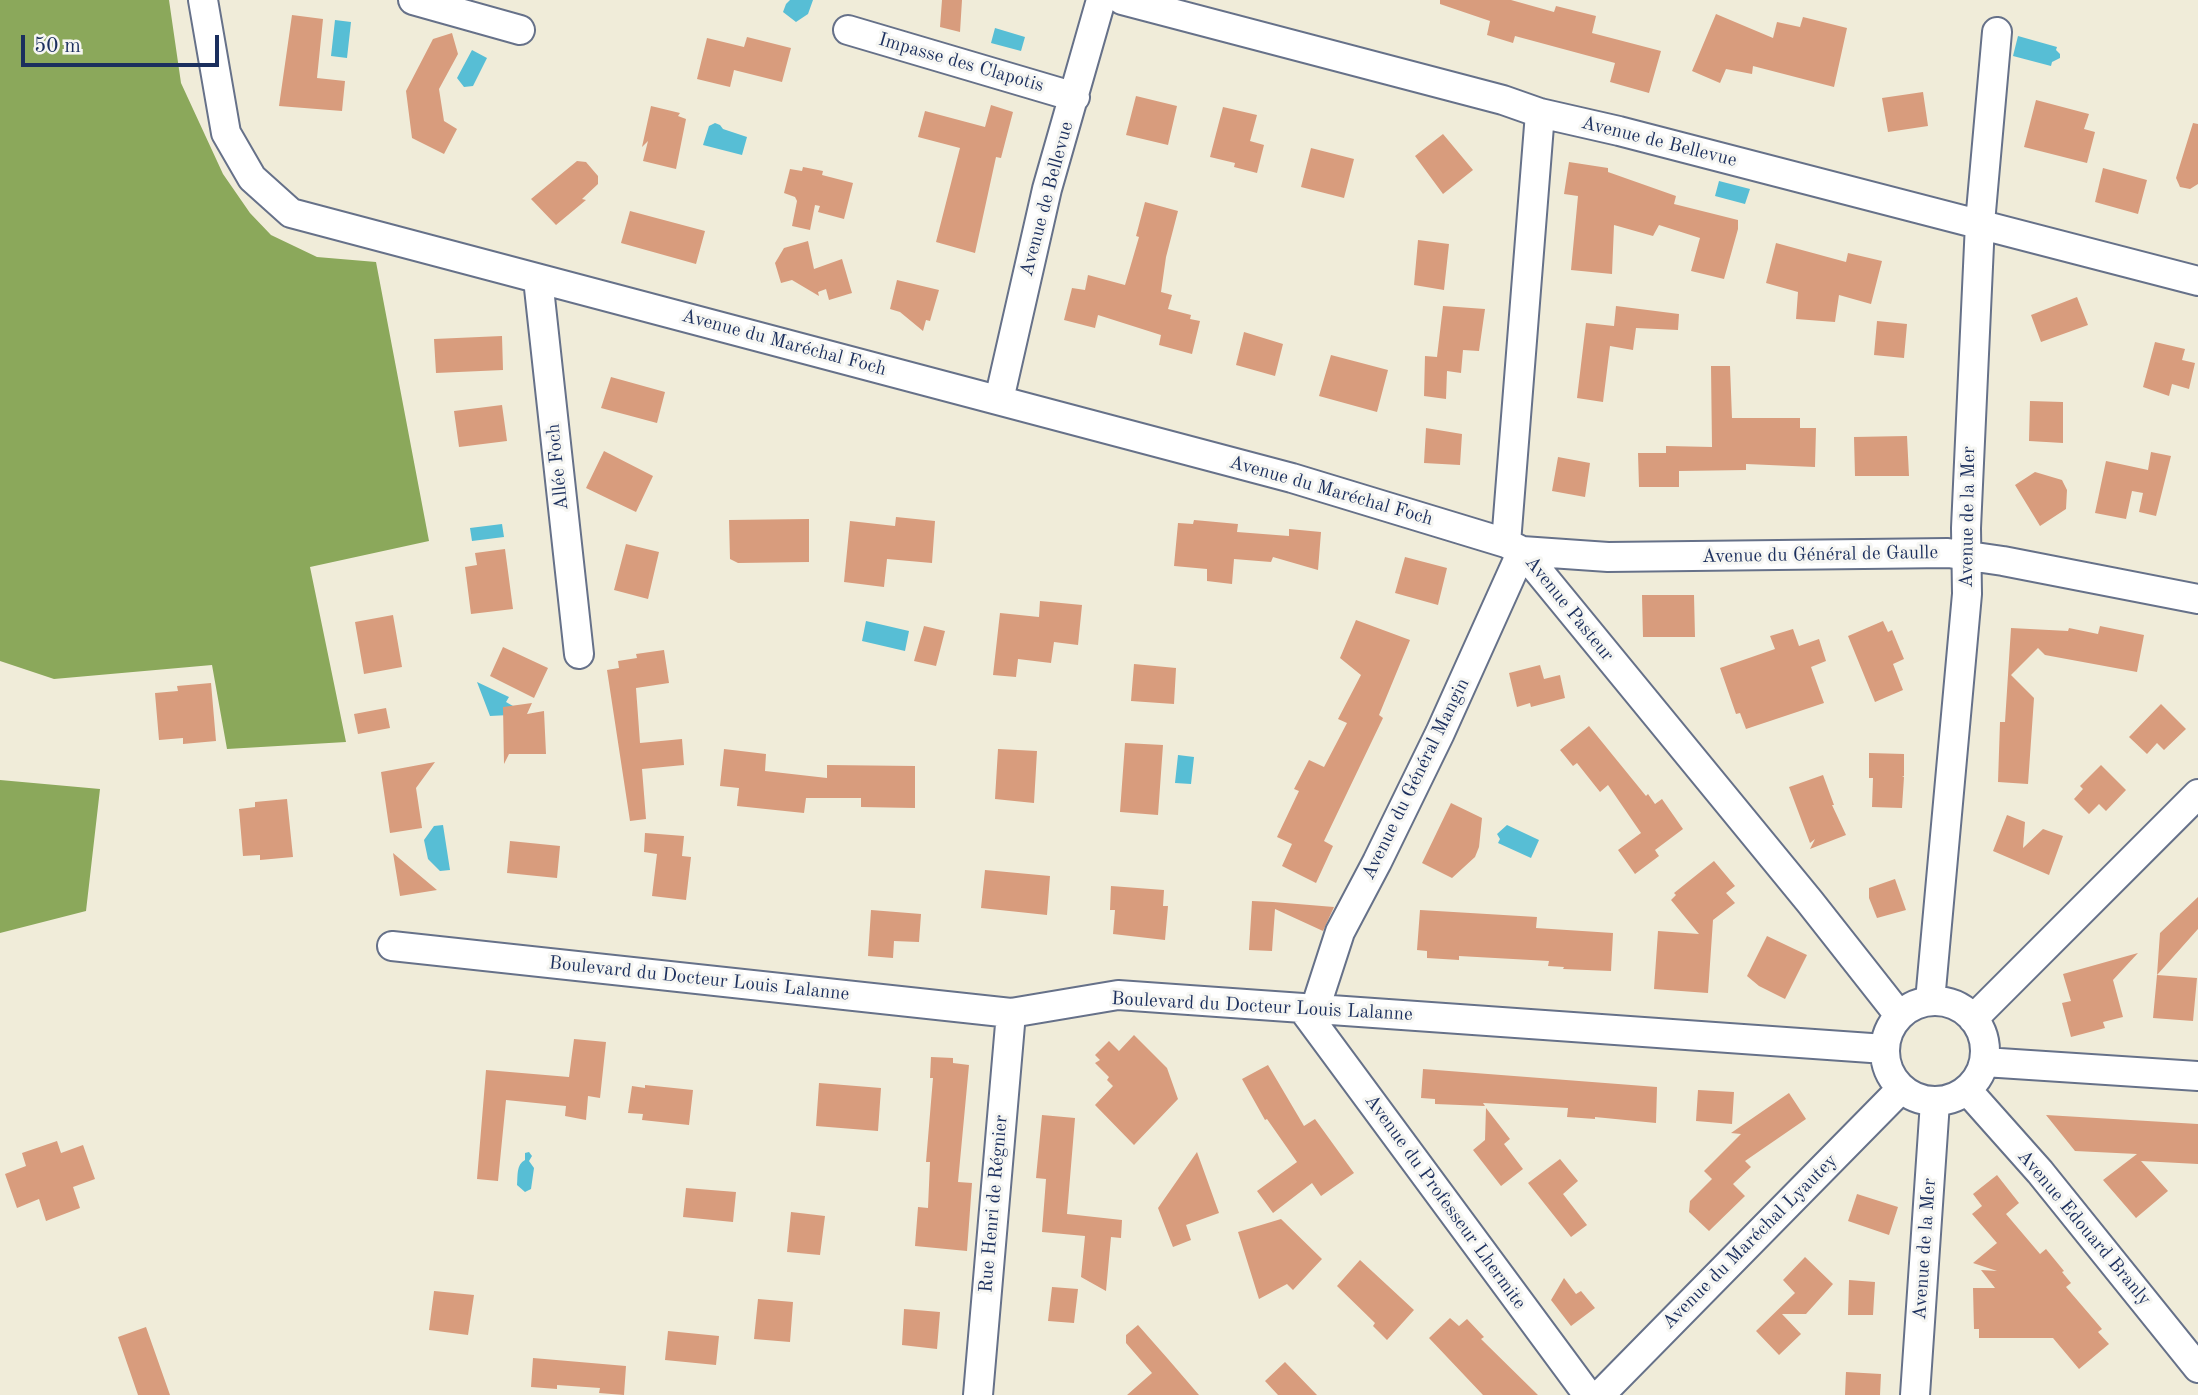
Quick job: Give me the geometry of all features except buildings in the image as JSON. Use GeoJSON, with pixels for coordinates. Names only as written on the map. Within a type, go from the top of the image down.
{"type":"FeatureCollection","features":[{"type":"Feature","properties":{"kind":"street","name":"Avenue du Maréchal Foch"},"geometry":{"type":"LineString","coordinates":[[203,0],[226,133],[252,178],[290,213],[1292,478],[1514,547]]}},
{"type":"Feature","properties":{"kind":"street"},"geometry":{"type":"LineString","coordinates":[[413,0],[520,30]]}},
{"type":"Feature","properties":{"kind":"street","name":"Avenue de Bellevue"},"geometry":{"type":"LineString","coordinates":[[999,400],[1047,189],[1101,0]]}},
{"type":"Feature","properties":{"kind":"street","name":"Avenue de Bellevue"},"geometry":{"type":"LineString","coordinates":[[1122,0],[1503,100],[1540,113],[1980,223],[2198,281]]}},
{"type":"Feature","properties":{"kind":"street","name":"Impasse des Clapotis"},"geometry":{"type":"LineString","coordinates":[[848,30],[1075,97]]}},
{"type":"Feature","properties":{"kind":"street","name":"Avenue de la Mer"},"geometry":{"type":"LineString","coordinates":[[1930,1001],[1967,594],[1965,557],[1980,223],[1997,32]]}},
{"type":"Feature","properties":{"kind":"street","name":"Avenue Pasteur"},"geometry":{"type":"LineString","coordinates":[[1540,113],[1514,547],[1810,902],[1899,1016]]}},
{"type":"Feature","properties":{"kind":"street","name":"Allée Foch"},"geometry":{"type":"LineString","coordinates":[[538,279],[579,654]]}},
{"type":"Feature","properties":{"kind":"street","name":"Avenue du Général de Gaulle"},"geometry":{"type":"LineString","coordinates":[[1514,547],[1608,557],[1948,553],[2198,599]]}},
{"type":"Feature","properties":{"kind":"street","name":"Avenue du Général Mangin"},"geometry":{"type":"LineString","coordinates":[[1309,1009],[1340,932],[1434,745],[1514,547]]}},
{"type":"Feature","properties":{"kind":"street"},"geometry":{"type":"LineString","coordinates":[[1973,1020],[2198,794]]}},
{"type":"Feature","properties":{"kind":"street","name":"Boulevard du Docteur Louis Lalanne"},"geometry":{"type":"LineString","coordinates":[[392,946],[1011,1013],[1118,995],[1885,1049]]}},
{"type":"Feature","properties":{"kind":"street"},"geometry":{"type":"LineString","coordinates":[[1930,1001],[1954,1005],[1965,1011],[1982,1032],[1985,1047],[1984,1062],[1978,1077],[1967,1090],[1952,1099],[1936,1102],[1911,1096],[1901,1088],[1886,1064],[1885,1049],[1892,1025],[1899,1016],[1914,1006],[1930,1001]]}},
{"type":"Feature","properties":{"kind":"street","name":"Avenue du Professeur Lhermite"},"geometry":{"type":"LineString","coordinates":[[1309,1009],[1588,1395]]}},
{"type":"Feature","properties":{"kind":"street","name":"Rue Henri de Régnier"},"geometry":{"type":"LineString","coordinates":[[978,1395],[1011,1013]]}},
{"type":"Feature","properties":{"kind":"street"},"geometry":{"type":"LineString","coordinates":[[1984,1062],[2198,1076]]}},
{"type":"Feature","properties":{"kind":"street","name":"Avenue du Maréchal Lyautey"},"geometry":{"type":"LineString","coordinates":[[1600,1395],[1901,1088]]}},
{"type":"Feature","properties":{"kind":"street","name":"Avenue Edouard Branly"},"geometry":{"type":"LineString","coordinates":[[1967,1090],[2080,1220],[2198,1368]]}},
{"type":"Feature","properties":{"kind":"street","name":"Avenue de la Mer"},"geometry":{"type":"LineString","coordinates":[[1915,1395],[1936,1102]]}},
{"type":"Feature","properties":{"kind":"green space"},"geometry":{"type":"Polygon","coordinates":[[[0,0],[169,0],[181,83],[223,174],[250,213],[271,235],[317,257],[376,262],[429,541],[310,567],[346,742],[227,749],[212,665],[54,679],[0,661],[0,0]]]}},
{"type":"Feature","properties":{"kind":"green space"},"geometry":{"type":"Polygon","coordinates":[[[0,780],[100,789],[86,911],[0,933],[0,780]]]}},
{"type":"Feature","properties":{"kind":"water"},"geometry":{"type":"Polygon","coordinates":[[[790,0],[813,0],[808,14],[796,22],[783,12],[790,0]]]}},
{"type":"Feature","properties":{"kind":"water"},"geometry":{"type":"Polygon","coordinates":[[[335,20],[351,22],[347,58],[331,56],[335,20]]]}},
{"type":"Feature","properties":{"kind":"water"},"geometry":{"type":"Polygon","coordinates":[[[995,28],[1025,37],[1021,51],[991,43],[995,28]]]}},
{"type":"Feature","properties":{"kind":"water"},"geometry":{"type":"Polygon","coordinates":[[[2018,36],[2057,47],[2060,58],[2052,62],[2051,66],[2013,56],[2018,36]]]}},
{"type":"Feature","properties":{"kind":"water"},"geometry":{"type":"Polygon","coordinates":[[[472,50],[487,58],[473,86],[464,87],[457,78],[472,50]]]}},
{"type":"Feature","properties":{"kind":"water"},"geometry":{"type":"Polygon","coordinates":[[[715,123],[723,129],[747,137],[742,155],[703,145],[709,126],[715,123]]]}},
{"type":"Feature","properties":{"kind":"water"},"geometry":{"type":"Polygon","coordinates":[[[1719,181],[1750,189],[1745,204],[1715,196],[1719,181]]]}},
{"type":"Feature","properties":{"kind":"water"},"geometry":{"type":"Polygon","coordinates":[[[502,524],[504,537],[472,541],[470,528],[502,524]]]}},
{"type":"Feature","properties":{"kind":"water"},"geometry":{"type":"Polygon","coordinates":[[[866,621],[909,631],[905,651],[862,641],[866,621]]]}},
{"type":"Feature","properties":{"kind":"water"},"geometry":{"type":"Polygon","coordinates":[[[477,682],[509,697],[506,702],[513,706],[509,715],[490,716],[477,682]]]}},
{"type":"Feature","properties":{"kind":"water"},"geometry":{"type":"Polygon","coordinates":[[[1178,755],[1194,757],[1191,784],[1175,783],[1178,755]]]}},
{"type":"Feature","properties":{"kind":"water"},"geometry":{"type":"Polygon","coordinates":[[[443,825],[450,870],[440,871],[428,859],[424,840],[434,826],[443,825]]]}},
{"type":"Feature","properties":{"kind":"water"},"geometry":{"type":"Polygon","coordinates":[[[1507,825],[1539,840],[1531,858],[1498,843],[1500,839],[1497,834],[1507,825]]]}},
{"type":"Feature","properties":{"kind":"water"},"geometry":{"type":"Polygon","coordinates":[[[529,1152],[532,1156],[529,1161],[534,1168],[531,1189],[525,1192],[517,1185],[518,1174],[520,1165],[525,1160],[525,1153],[529,1152]]]}}]}
